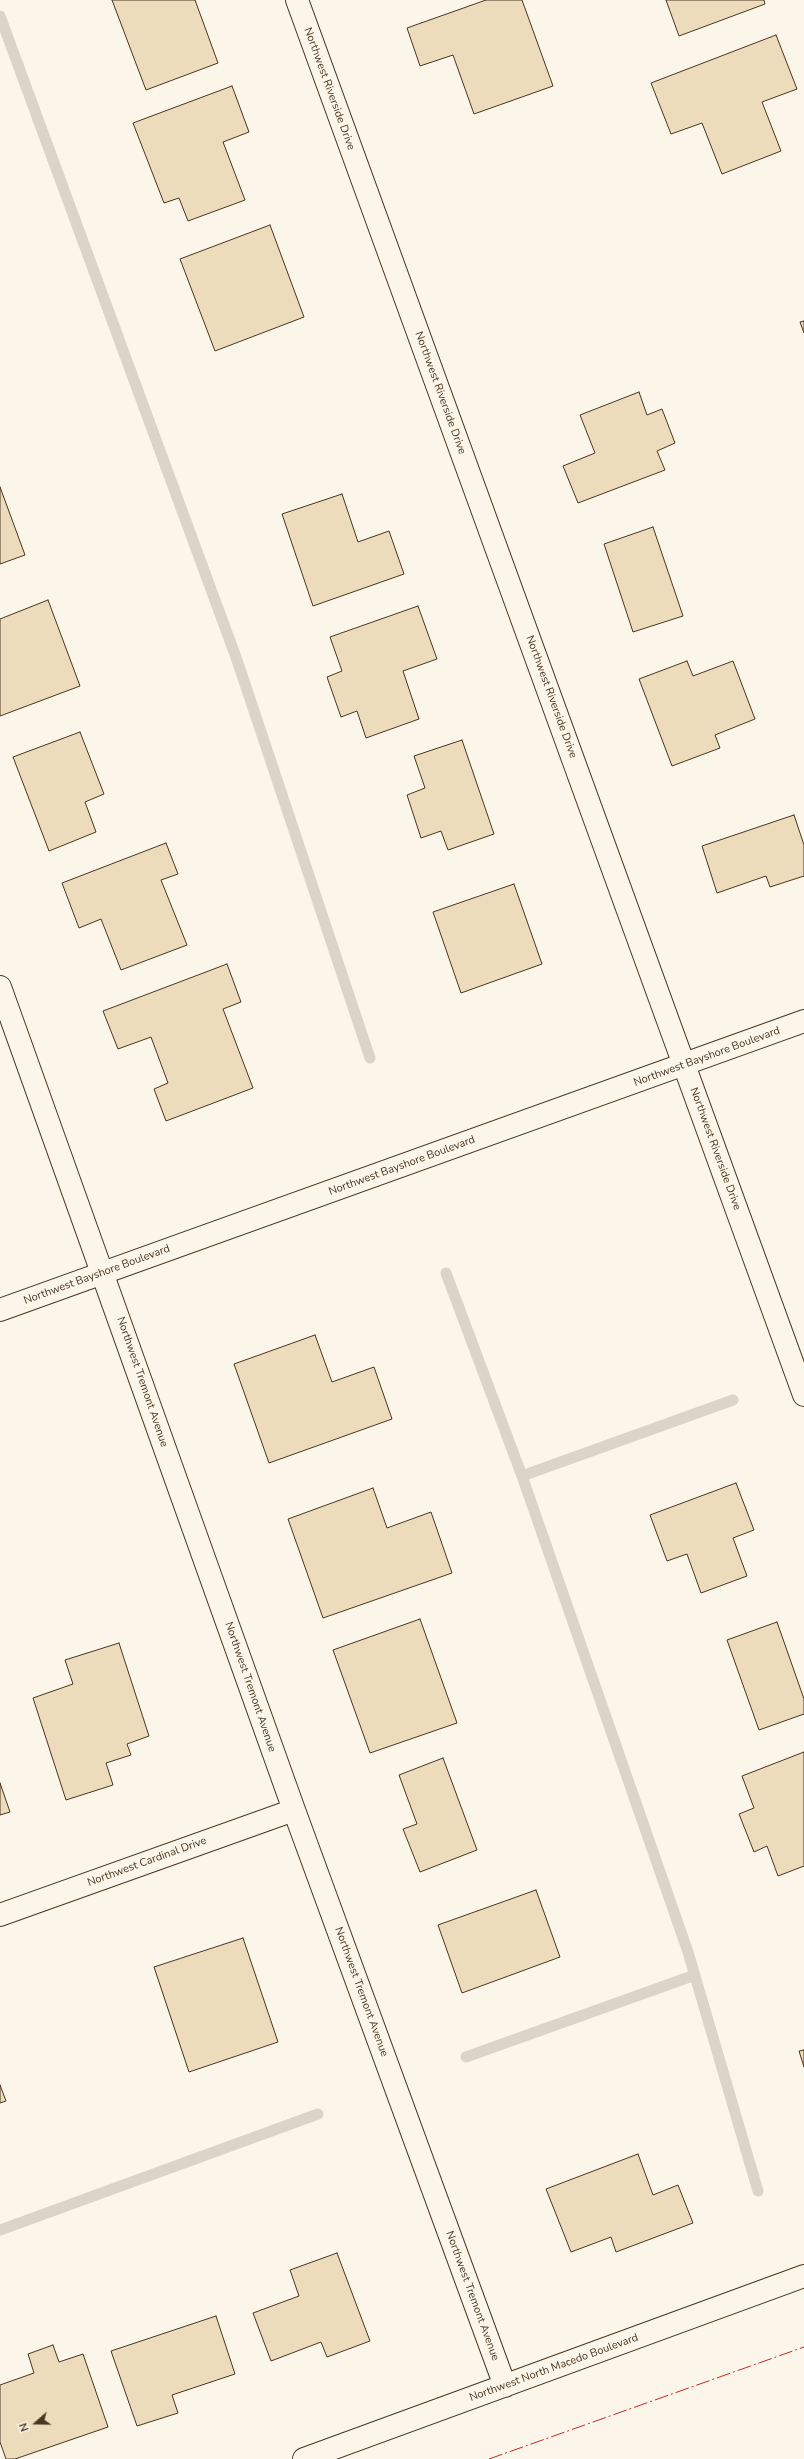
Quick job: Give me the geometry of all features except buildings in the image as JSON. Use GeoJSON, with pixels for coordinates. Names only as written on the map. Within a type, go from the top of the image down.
{"type":"FeatureCollection","features":[{"type":"Feature","properties":{"kind":"street","name":"Northwest Riverside Drive"},"geometry":{"type":"LineString","coordinates":[[297,0],[804,1395]]}},
{"type":"Feature","properties":{"kind":"street","name":"Northwest Tremont Avenue"},"geometry":{"type":"LineString","coordinates":[[0,987],[294,1810],[505,2386]]}},
{"type":"Feature","properties":{"kind":"street","name":"Northwest Bayshore Boulevard"},"geometry":{"type":"LineString","coordinates":[[0,1310],[804,1021]]}},
{"type":"Feature","properties":{"kind":"street","name":"Northwest Cardinal Drive"},"geometry":{"type":"LineString","coordinates":[[0,1915],[294,1810]]}},
{"type":"Feature","properties":{"kind":"street","name":"Northwest North Macedo Boulevard"},"geometry":{"type":"LineString","coordinates":[[304,2459],[804,2276]]}},
{"type":"Feature","properties":{"kind":"waterway"},"geometry":{"type":"LineString","coordinates":[[0,16],[237,660],[370,1058]]}},
{"type":"Feature","properties":{"kind":"waterway"},"geometry":{"type":"LineString","coordinates":[[446,1273],[522,1476],[688,1952],[758,2191]]}},
{"type":"Feature","properties":{"kind":"waterway"},"geometry":{"type":"LineString","coordinates":[[522,1476],[733,1400]]}},
{"type":"Feature","properties":{"kind":"waterway"},"geometry":{"type":"LineString","coordinates":[[466,2057],[695,1975]]}},
{"type":"Feature","properties":{"kind":"waterway"},"geometry":{"type":"LineString","coordinates":[[0,2230],[318,2114]]}},
{"type":"Feature","properties":{"kind":"power"},"geometry":{"type":"LineString","coordinates":[[489,2459],[804,2347]]}}]}
